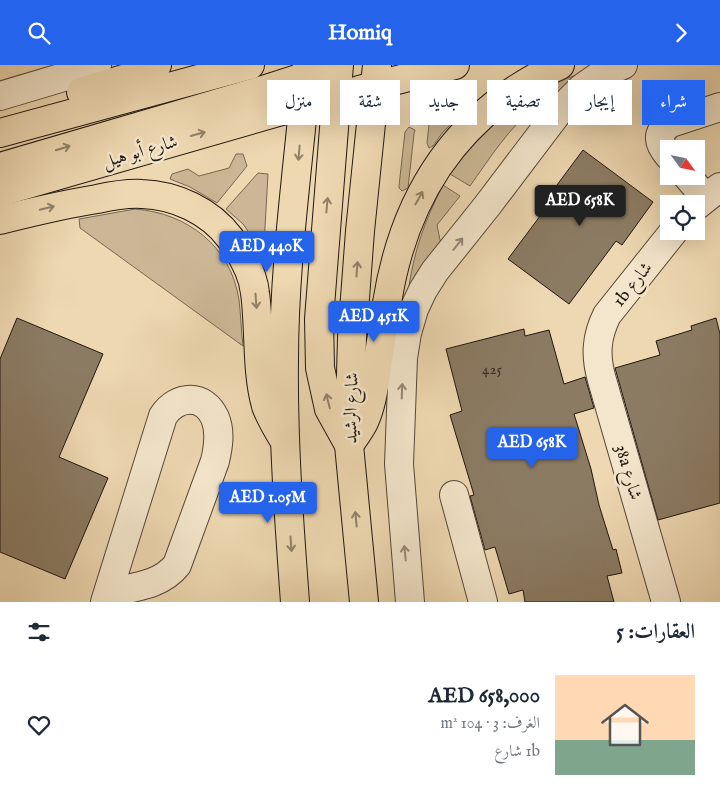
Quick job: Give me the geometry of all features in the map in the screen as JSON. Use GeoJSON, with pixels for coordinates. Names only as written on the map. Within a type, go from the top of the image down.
{"type":"FeatureCollection","features":[{"type":"Feature","properties":{"kind":"main road"},"geometry":{"type":"LineString","coordinates":[[0,121],[18,111],[130,77],[157,65]]}},
{"type":"Feature","properties":{"kind":"main road"},"geometry":{"type":"LineString","coordinates":[[0,133],[250,65]]}},
{"type":"Feature","properties":{"kind":"main road","name":"شارع أبو هيل"},"geometry":{"type":"LineString","coordinates":[[330,98],[376,75],[454,65]]}},
{"type":"Feature","properties":{"kind":"main road"},"geometry":{"type":"LineString","coordinates":[[0,167],[263,90],[307,70],[341,66],[336,96],[319,319],[320,368],[329,409],[349,445],[363,423],[372,400],[390,286],[399,245],[414,206],[434,172],[455,144],[489,109],[522,85],[560,65]]}},
{"type":"Feature","properties":{"kind":"main road","name":"شارع الرشيد"},"geometry":{"type":"LineString","coordinates":[[364,602],[349,445],[352,338],[359,241],[376,75]]}},
{"type":"Feature","properties":{"kind":"main road","name":"شارع أبو هيل"},"geometry":{"type":"LineString","coordinates":[[0,192],[267,115]]}},
{"type":"Feature","properties":{"kind":"main road"},"geometry":{"type":"LineString","coordinates":[[295,602],[288,510],[284,359],[287,293],[302,125]]}},
{"type":"Feature","properties":{"kind":"main road"},"geometry":{"type":"LineString","coordinates":[[0,220],[62,205],[122,195],[141,194],[160,196],[178,201],[213,219],[240,251],[249,270],[255,291],[263,391],[267,409],[286,443]]}},
{"type":"Feature","properties":{"kind":"street"},"geometry":{"type":"LineString","coordinates":[[0,95],[68,76],[97,65]]}},
{"type":"Feature","properties":{"kind":"street"},"geometry":{"type":"LineString","coordinates":[[410,602],[399,464],[403,358],[407,333],[414,309],[435,271],[482,213],[558,111],[582,88],[602,74],[623,65]]}},
{"type":"Feature","properties":{"kind":"street"},"geometry":{"type":"LineString","coordinates":[[660,140],[664,127],[720,107]]}},
{"type":"Feature","properties":{"kind":"street"},"geometry":{"type":"LineString","coordinates":[[696,185],[707,197]]}},
{"type":"Feature","properties":{"kind":"street","name":"1b شارع"},"geometry":{"type":"LineString","coordinates":[[598,341],[607,315],[667,240]]}},
{"type":"Feature","properties":{"kind":"street","name":"38a شارع"},"geometry":{"type":"LineString","coordinates":[[598,341],[596,354],[602,380],[666,602]]}},
{"type":"Feature","properties":{"kind":"street"},"geometry":{"type":"LineString","coordinates":[[195,400],[204,404],[211,410],[218,425],[217,449],[212,470],[177,565],[170,573],[154,583],[106,597],[163,416],[168,408],[176,402],[195,400]]}},
{"type":"Feature","properties":{"kind":"street"},"geometry":{"type":"LineString","coordinates":[[454,495],[483,602]]}},
{"type":"Feature","properties":{"kind":"shaded area"},"geometry":{"type":"Polygon","coordinates":[[[579,74],[574,80],[568,80],[568,86],[558,97],[559,82],[579,74]]]}},
{"type":"Feature","properties":{"kind":"shaded area"},"geometry":{"type":"Polygon","coordinates":[[[429,125],[450,125],[433,146],[429,148],[427,143],[429,125]]]}},
{"type":"Feature","properties":{"kind":"shaded area"},"geometry":{"type":"Polygon","coordinates":[[[493,125],[516,125],[500,143],[470,186],[450,174],[493,125]]]}},
{"type":"Feature","properties":{"kind":"shaded area"},"geometry":{"type":"Polygon","coordinates":[[[409,127],[415,130],[408,188],[402,191],[399,186],[405,132],[409,127]]]}},
{"type":"Feature","properties":{"kind":"shaded area"},"geometry":{"type":"Polygon","coordinates":[[[236,154],[243,154],[247,166],[217,203],[190,187],[170,179],[172,174],[188,169],[199,176],[229,168],[236,154]]]}},
{"type":"Feature","properties":{"kind":"shaded area"},"geometry":{"type":"Polygon","coordinates":[[[258,173],[268,174],[264,245],[260,248],[243,224],[226,209],[258,173]]]}},
{"type":"Feature","properties":{"kind":"shaded area"},"geometry":{"type":"Polygon","coordinates":[[[443,185],[460,196],[437,225],[441,245],[408,292],[413,263],[421,237],[443,185]]]}},
{"type":"Feature","properties":{"kind":"shaded area"},"geometry":{"type":"Polygon","coordinates":[[[135,209],[172,217],[189,225],[204,236],[216,249],[227,264],[234,281],[239,300],[243,346],[80,228],[79,219],[135,209]]]}},
{"type":"Feature","properties":{"kind":"building"},"geometry":{"type":"Polygon","coordinates":[[[583,150],[653,202],[622,245],[616,241],[569,304],[508,259],[555,196],[551,193],[583,150]]]}},
{"type":"Feature","properties":{"kind":"building"},"geometry":{"type":"Polygon","coordinates":[[[17,318],[103,354],[59,457],[108,478],[65,579],[0,552],[0,359],[17,318]]]}},
{"type":"Feature","properties":{"kind":"building"},"geometry":{"type":"Polygon","coordinates":[[[716,318],[720,334],[720,503],[658,520],[615,368],[660,355],[656,341],[692,330],[691,326],[716,318]]]}},
{"type":"Feature","properties":{"kind":"building"},"geometry":{"type":"Polygon","coordinates":[[[524,329],[525,336],[549,330],[564,384],[585,377],[594,408],[574,414],[591,469],[599,505],[613,550],[616,549],[622,573],[607,576],[614,602],[525,602],[523,590],[509,594],[495,547],[485,550],[470,496],[474,495],[450,415],[462,411],[446,349],[524,329]]]}}]}
